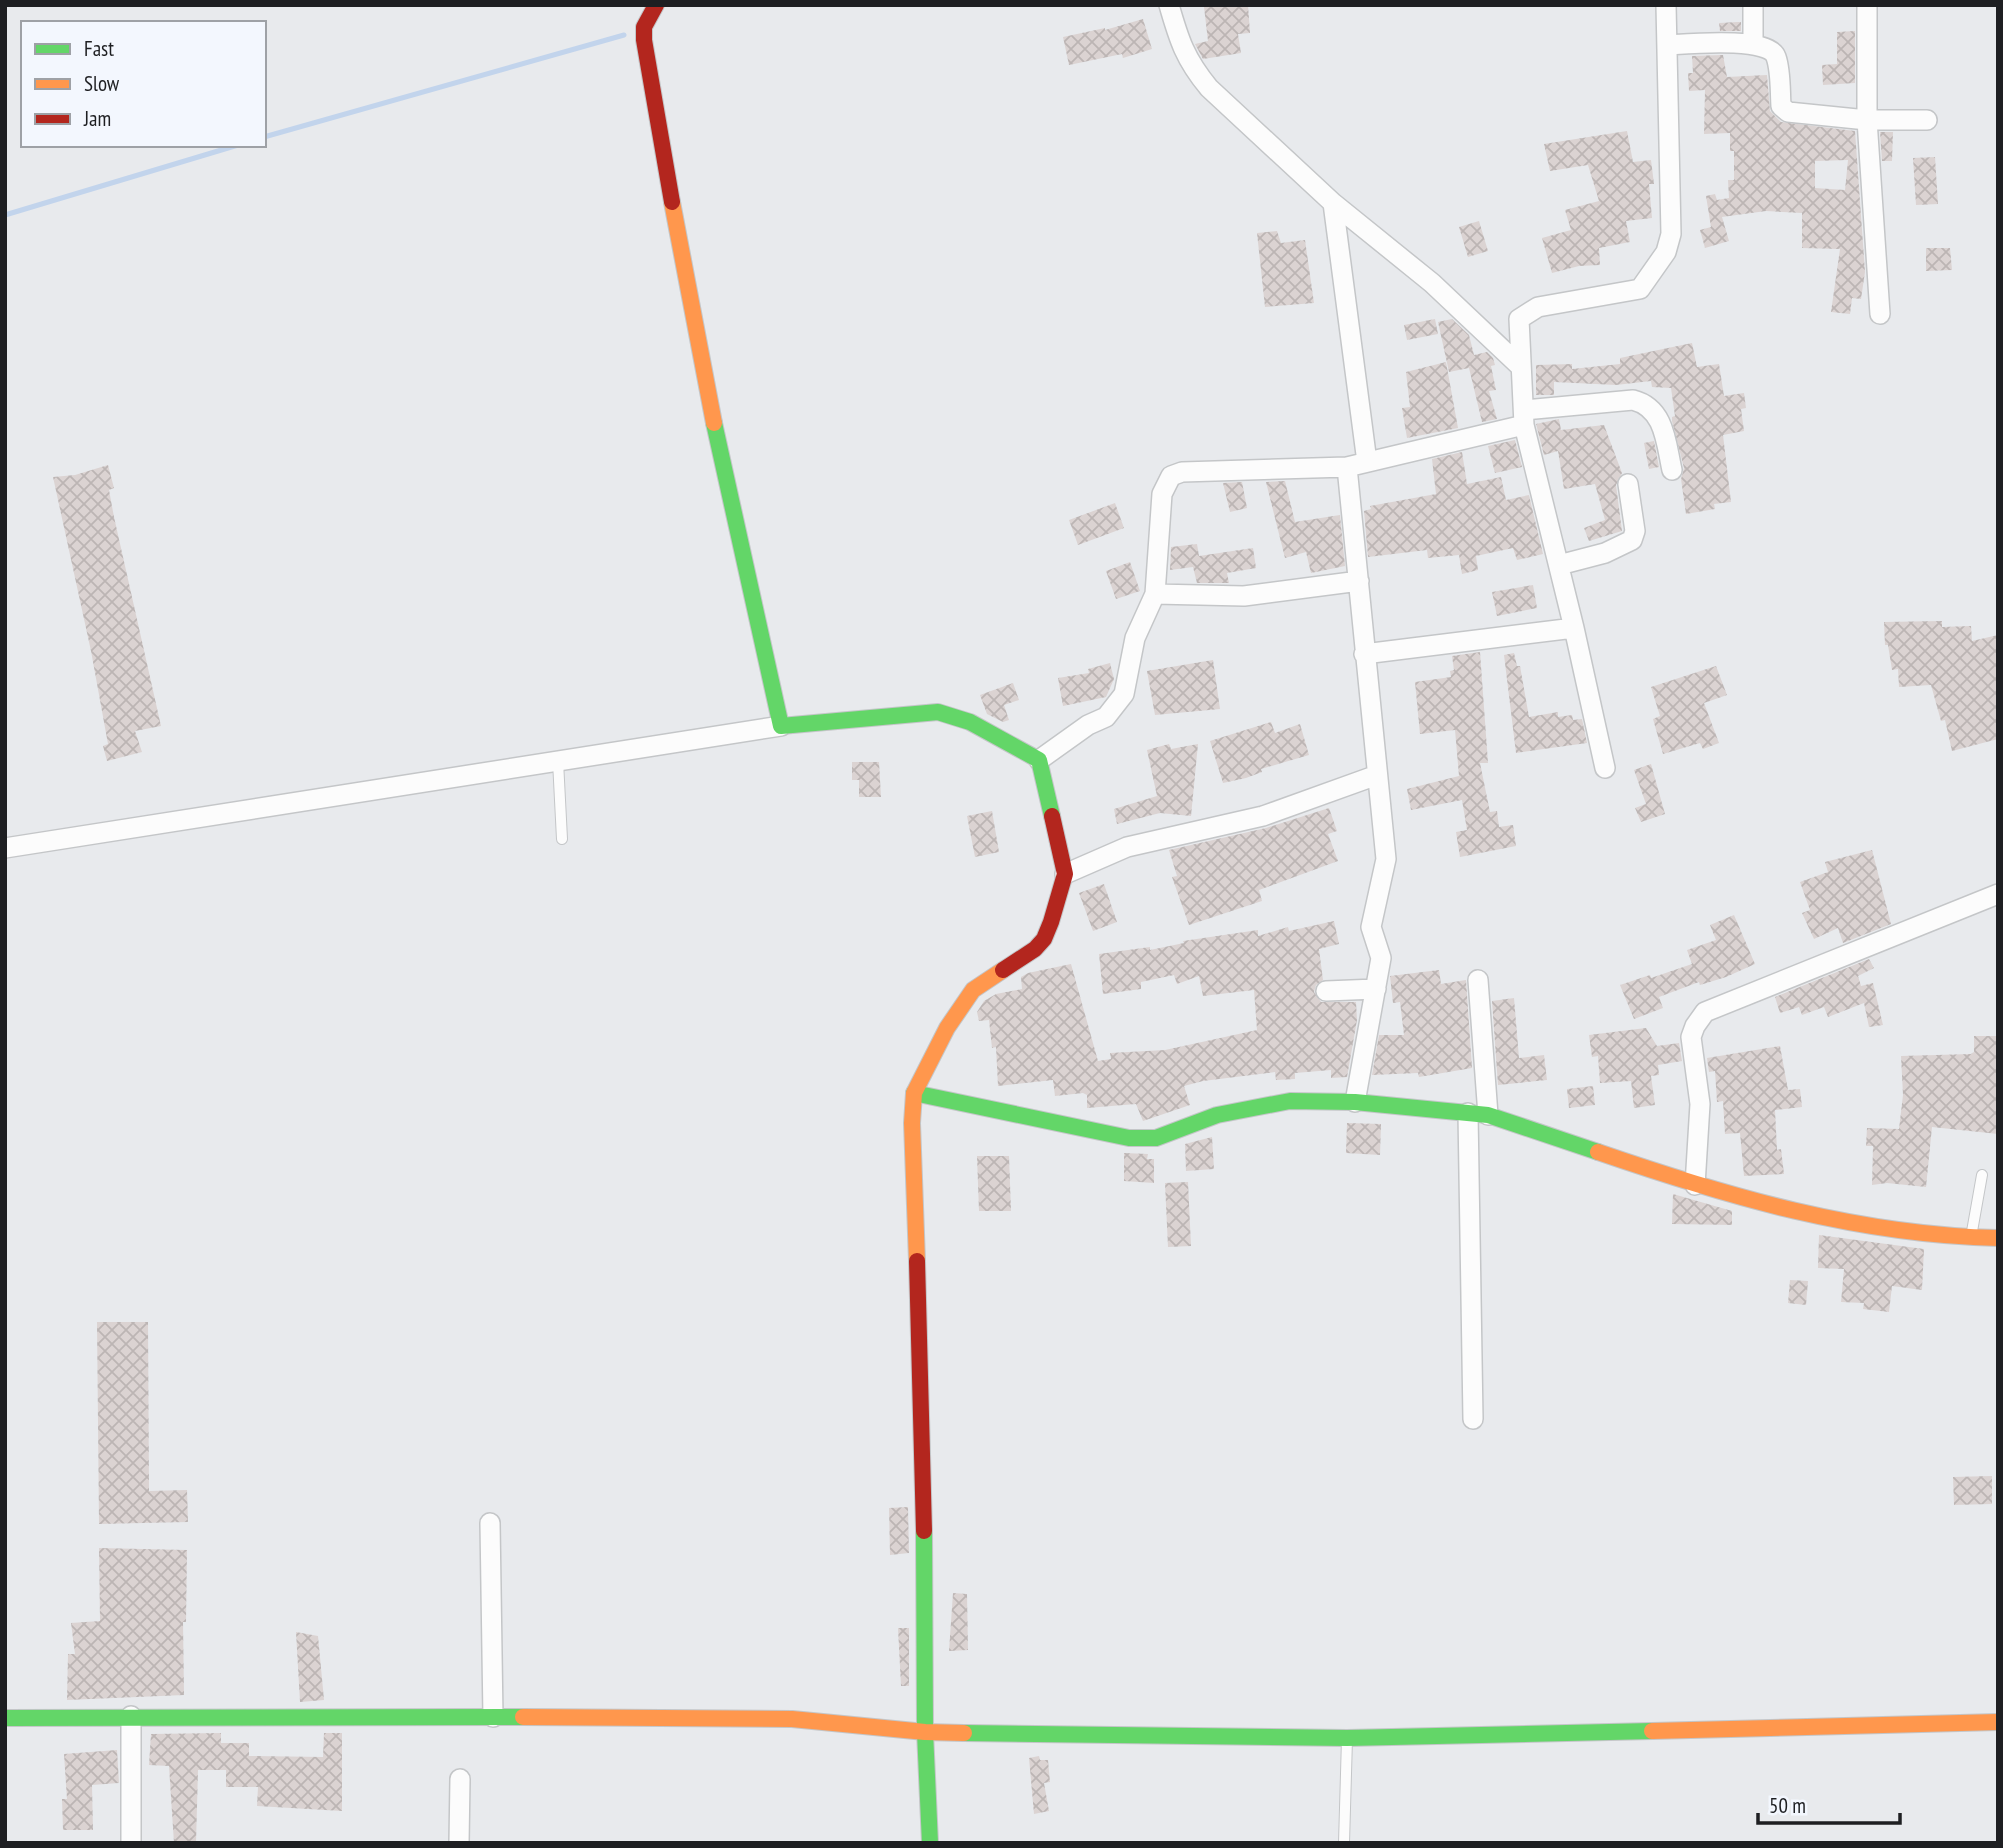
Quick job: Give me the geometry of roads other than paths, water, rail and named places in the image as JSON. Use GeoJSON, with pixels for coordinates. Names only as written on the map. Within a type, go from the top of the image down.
{"type":"FeatureCollection","features":[{"type":"Feature","properties":{"kind":"street"},"geometry":{"type":"LineString","coordinates":[[656,5],[644,27],[643,40],[655,114],[719,451],[781,726]]}},
{"type":"Feature","properties":{"kind":"street"},"geometry":{"type":"LineString","coordinates":[[1169,5],[1182,53],[1209,88],[1333,203],[1432,283],[1521,367]]}},
{"type":"Feature","properties":{"kind":"street"},"geometry":{"type":"LineString","coordinates":[[1605,768],[1524,418],[1519,319],[1538,307],[1640,289],[1666,252],[1671,234],[1666,5]]}},
{"type":"Feature","properties":{"kind":"street"},"geometry":{"type":"LineString","coordinates":[[1753,44],[1754,5]]}},
{"type":"Feature","properties":{"kind":"street"},"geometry":{"type":"LineString","coordinates":[[1867,5],[1867,120],[1880,314]]}},
{"type":"Feature","properties":{"kind":"street"},"geometry":{"type":"LineString","coordinates":[[1667,45],[1753,44],[1768,48],[1776,56],[1781,106],[1784,110],[1867,120],[1927,120]]}},
{"type":"Feature","properties":{"kind":"street"},"geometry":{"type":"LineString","coordinates":[[1333,203],[1367,462]]}},
{"type":"Feature","properties":{"kind":"street"},"geometry":{"type":"LineString","coordinates":[[1039,760],[1088,725],[1106,717],[1120,704],[1128,683],[1139,626],[1155,594],[1162,494],[1171,476],[1182,472],[1347,467],[1524,418],[1633,400],[1644,403],[1653,410],[1660,422],[1672,470]]}},
{"type":"Feature","properties":{"kind":"street"},"geometry":{"type":"LineString","coordinates":[[1347,467],[1364,654],[1377,775],[1383,803],[1386,859],[1371,928],[1381,958],[1355,1102]]}},
{"type":"Feature","properties":{"kind":"street"},"geometry":{"type":"LineString","coordinates":[[1559,565],[1605,553],[1632,540],[1635,531],[1628,484]]}},
{"type":"Feature","properties":{"kind":"street"},"geometry":{"type":"LineString","coordinates":[[1155,594],[1244,596],[1359,581]]}},
{"type":"Feature","properties":{"kind":"street"},"geometry":{"type":"LineString","coordinates":[[1364,654],[1574,628]]}},
{"type":"Feature","properties":{"kind":"street"},"geometry":{"type":"LineString","coordinates":[[5,848],[781,726],[938,712],[970,722],[1039,760],[1065,874],[1044,939],[1035,949],[973,990],[947,1028],[914,1093],[912,1123],[924,1485],[925,1732],[930,1843]]}},
{"type":"Feature","properties":{"kind":"street"},"geometry":{"type":"LineString","coordinates":[[1065,874],[1127,847],[1263,816],[1377,775]]}},
{"type":"Feature","properties":{"kind":"street"},"geometry":{"type":"LineString","coordinates":[[1695,1185],[1700,1104],[1691,1037],[1705,1012],[1998,894]]}},
{"type":"Feature","properties":{"kind":"street"},"geometry":{"type":"LineString","coordinates":[[1478,980],[1488,1115]]}},
{"type":"Feature","properties":{"kind":"street"},"geometry":{"type":"LineString","coordinates":[[1326,991],[1376,989]]}},
{"type":"Feature","properties":{"kind":"street"},"geometry":{"type":"LineString","coordinates":[[914,1093],[1143,1138],[1156,1138],[1217,1115],[1257,1105],[1290,1101],[1355,1102],[1488,1115],[1695,1185],[1856,1225],[1971,1238],[1998,1238]]}},
{"type":"Feature","properties":{"kind":"street"},"geometry":{"type":"LineString","coordinates":[[1468,1113],[1473,1419]]}},
{"type":"Feature","properties":{"kind":"street"},"geometry":{"type":"LineString","coordinates":[[490,1523],[493,1717]]}},
{"type":"Feature","properties":{"kind":"street"},"geometry":{"type":"LineString","coordinates":[[131,1716],[131,1843]]}},
{"type":"Feature","properties":{"kind":"street"},"geometry":{"type":"LineString","coordinates":[[5,1718],[131,1716],[792,1719],[925,1732],[1347,1738],[1998,1722]]}},
{"type":"Feature","properties":{"kind":"street"},"geometry":{"type":"LineString","coordinates":[[459,1843],[460,1779]]}},
{"type":"Feature","properties":{"kind":"lane"},"geometry":{"type":"LineString","coordinates":[[558,761],[562,839]]}},
{"type":"Feature","properties":{"kind":"lane"},"geometry":{"type":"LineString","coordinates":[[1971,1238],[1982,1175]]}},
{"type":"Feature","properties":{"kind":"lane"},"geometry":{"type":"LineString","coordinates":[[1344,1843],[1347,1738]]}},
{"type":"Feature","properties":{"kind":"waterway"},"geometry":{"type":"LineString","coordinates":[[266,136],[624,35]]}},
{"type":"Feature","properties":{"kind":"waterway"},"geometry":{"type":"LineString","coordinates":[[5,215],[231,147]]}}]}
